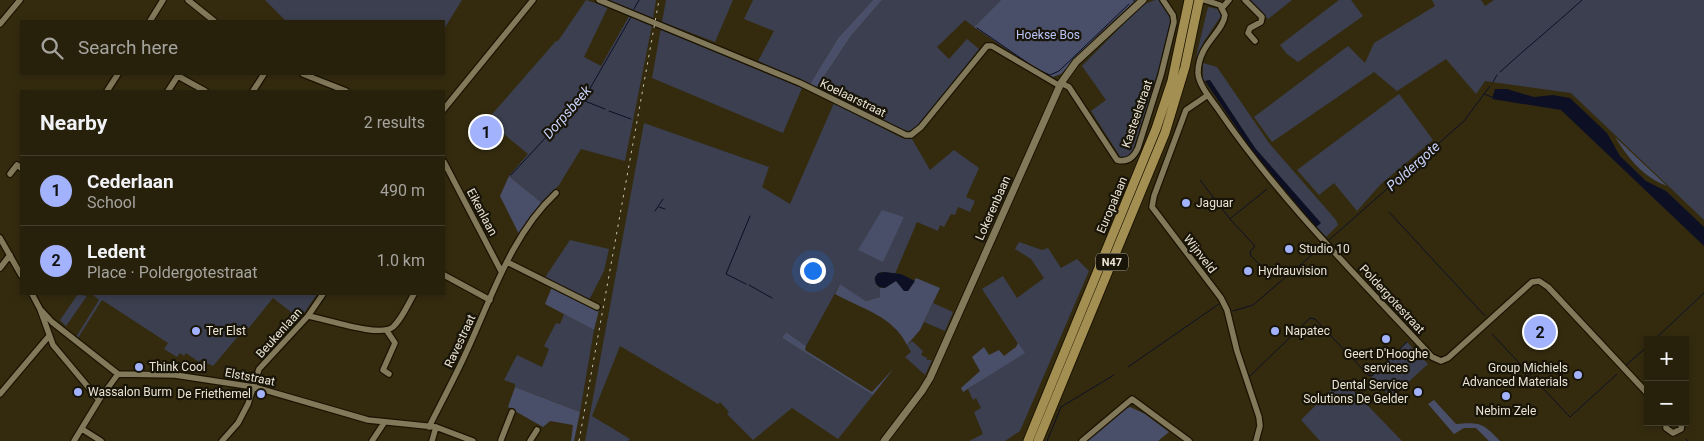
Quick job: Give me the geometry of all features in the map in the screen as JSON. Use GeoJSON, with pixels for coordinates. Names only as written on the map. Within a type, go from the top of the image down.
{"type":"FeatureCollection","features":[{"type":"Feature","properties":{"kind":"highway","name":"Europalaan"},"geometry":{"type":"LineString","coordinates":[[1028,441],[1156,130],[1172,81],[1189,0]]}},
{"type":"Feature","properties":{"kind":"highway","name":"Europalaan"},"geometry":{"type":"LineString","coordinates":[[1038,441],[1165,133],[1185,67],[1199,0]]}},
{"type":"Feature","properties":{"kind":"street"},"geometry":{"type":"LineString","coordinates":[[0,24],[20,0]]}},
{"type":"Feature","properties":{"kind":"street"},"geometry":{"type":"LineString","coordinates":[[151,20],[163,0]]}},
{"type":"Feature","properties":{"kind":"street"},"geometry":{"type":"LineString","coordinates":[[188,0],[212,20]]}},
{"type":"Feature","properties":{"kind":"street"},"geometry":{"type":"LineString","coordinates":[[445,108],[533,0]]}},
{"type":"Feature","properties":{"kind":"street","name":"Koelaarstraat"},"geometry":{"type":"LineString","coordinates":[[600,0],[800,83],[906,135],[911,135],[921,127],[987,46],[992,46],[1060,85]]}},
{"type":"Feature","properties":{"kind":"street","name":"Lokerenbaan"},"geometry":{"type":"LineString","coordinates":[[884,441],[930,378],[1060,85],[1076,62],[1143,0]]}},
{"type":"Feature","properties":{"kind":"street","name":"Kasteelstraat"},"geometry":{"type":"LineString","coordinates":[[1060,85],[1069,87],[1117,160],[1123,161],[1132,158],[1138,148],[1161,75],[1174,22],[1173,15],[1163,0]]}},
{"type":"Feature","properties":{"kind":"street"},"geometry":{"type":"LineString","coordinates":[[1204,0],[1219,1],[1223,7],[1229,0]]}},
{"type":"Feature","properties":{"kind":"street"},"geometry":{"type":"LineString","coordinates":[[1245,0],[1262,17],[1261,22],[1250,28],[1248,33],[1255,41]]}},
{"type":"Feature","properties":{"kind":"street","name":"Poldergotestraat"},"geometry":{"type":"LineString","coordinates":[[1223,7],[1225,20],[1205,46],[1199,68],[1199,78],[1208,95],[1256,163],[1339,258],[1436,360],[1448,358],[1532,282],[1539,281],[1548,287],[1644,390]]}},
{"type":"Feature","properties":{"kind":"street"},"geometry":{"type":"LineString","coordinates":[[108,90],[117,75]]}},
{"type":"Feature","properties":{"kind":"street"},"geometry":{"type":"LineString","coordinates":[[169,90],[179,75],[203,90]]}},
{"type":"Feature","properties":{"kind":"street"},"geometry":{"type":"LineString","coordinates":[[255,90],[263,75]]}},
{"type":"Feature","properties":{"kind":"street"},"geometry":{"type":"LineString","coordinates":[[306,75],[343,90]]}},
{"type":"Feature","properties":{"kind":"street","name":"Wijnveld"},"geometry":{"type":"LineString","coordinates":[[1208,95],[1186,110],[1154,196],[1152,207],[1221,298],[1227,310],[1236,351],[1259,416],[1260,426],[1256,441]]}},
{"type":"Feature","properties":{"kind":"street","name":"Eikenlaan"},"geometry":{"type":"LineString","coordinates":[[445,164],[502,271]]}},
{"type":"Feature","properties":{"kind":"street"},"geometry":{"type":"LineString","coordinates":[[10,174],[17,165],[20,167]]}},
{"type":"Feature","properties":{"kind":"street","name":"Ravestraat"},"geometry":{"type":"LineString","coordinates":[[432,441],[432,427],[502,271],[545,203],[556,194]]}},
{"type":"Feature","properties":{"kind":"street"},"geometry":{"type":"LineString","coordinates":[[0,238],[20,273]]}},
{"type":"Feature","properties":{"kind":"street"},"geometry":{"type":"LineString","coordinates":[[0,268],[10,255]]}},
{"type":"Feature","properties":{"kind":"street"},"geometry":{"type":"LineString","coordinates":[[507,262],[597,306]]}},
{"type":"Feature","properties":{"kind":"street"},"geometry":{"type":"LineString","coordinates":[[445,276],[490,300]]}},
{"type":"Feature","properties":{"kind":"street"},"geometry":{"type":"LineString","coordinates":[[33,295],[40,309],[49,336],[70,366],[99,400]]}},
{"type":"Feature","properties":{"kind":"street","name":"Beukenlaan"},"geometry":{"type":"LineString","coordinates":[[222,441],[238,423],[254,387],[259,369],[308,316],[322,295]]}},
{"type":"Feature","properties":{"kind":"street"},"geometry":{"type":"LineString","coordinates":[[308,316],[375,331],[386,331],[397,323],[413,295]]}},
{"type":"Feature","properties":{"kind":"street"},"geometry":{"type":"LineString","coordinates":[[40,309],[67,334],[118,374],[99,400],[74,441]]}},
{"type":"Feature","properties":{"kind":"street"},"geometry":{"type":"LineString","coordinates":[[0,394],[49,336],[49,330],[54,323]]}},
{"type":"Feature","properties":{"kind":"street"},"geometry":{"type":"LineString","coordinates":[[386,331],[396,343],[383,370],[389,374]]}},
{"type":"Feature","properties":{"kind":"street","name":"Elststraat"},"geometry":{"type":"LineString","coordinates":[[118,374],[175,375],[254,387],[384,423],[432,427],[473,441]]}},
{"type":"Feature","properties":{"kind":"street"},"geometry":{"type":"LineString","coordinates":[[1082,441],[1132,399],[1189,441]]}},
{"type":"Feature","properties":{"kind":"street"},"geometry":{"type":"LineString","coordinates":[[501,440],[512,412]]}},
{"type":"Feature","properties":{"kind":"street"},"geometry":{"type":"LineString","coordinates":[[372,441],[384,423]]}},
{"type":"Feature","properties":{"kind":"street"},"geometry":{"type":"LineString","coordinates":[[1666,426],[1666,428],[1673,432],[1681,429],[1681,426]]}},
{"type":"Feature","properties":{"kind":"street"},"geometry":{"type":"LineString","coordinates":[[82,429],[101,441]]}},
{"type":"Feature","properties":{"kind":"street"},"geometry":{"type":"LineString","coordinates":[[530,441],[537,430]]}},
{"type":"Feature","properties":{"kind":"shaded area"},"geometry":{"type":"Polygon","coordinates":[[[265,0],[462,0],[445,27],[445,20],[285,20],[265,0]]]}},
{"type":"Feature","properties":{"kind":"shaded area"},"geometry":{"type":"Polygon","coordinates":[[[586,0],[608,7],[584,57],[601,66],[629,16],[652,25],[625,161],[581,149],[559,185],[542,203],[509,176],[528,154],[487,120],[558,41],[586,0]]]}},
{"type":"Feature","properties":{"kind":"shaded area"},"geometry":{"type":"Polygon","coordinates":[[[608,0],[656,0],[653,18],[608,0]]]}},
{"type":"Feature","properties":{"kind":"shaded area"},"geometry":{"type":"Polygon","coordinates":[[[666,0],[733,0],[715,42],[662,22],[666,0]]]}},
{"type":"Feature","properties":{"kind":"shaded area"},"geometry":{"type":"Polygon","coordinates":[[[753,0],[873,0],[838,38],[810,84],[758,61],[774,31],[744,19],[753,0]]]}},
{"type":"Feature","properties":{"kind":"shaded area"},"geometry":{"type":"Polygon","coordinates":[[[882,0],[1001,0],[974,27],[965,20],[937,47],[949,59],[967,39],[979,49],[918,128],[908,131],[900,129],[817,87],[851,36],[882,0]]]}},
{"type":"Feature","properties":{"kind":"shaded area"},"geometry":{"type":"Polygon","coordinates":[[[1160,0],[1171,16],[1168,41],[1133,152],[1127,158],[1121,158],[1091,111],[1106,100],[1082,66],[1142,5],[1160,0]]]}},
{"type":"Feature","properties":{"kind":"shaded area"},"geometry":{"type":"Polygon","coordinates":[[[1250,0],[1292,0],[1268,19],[1250,0]]]}},
{"type":"Feature","properties":{"kind":"shaded area"},"geometry":{"type":"Polygon","coordinates":[[[1339,0],[1351,0],[1363,16],[1298,62],[1287,54],[1280,45],[1339,0]]]}},
{"type":"Feature","properties":{"kind":"shaded area"},"geometry":{"type":"Polygon","coordinates":[[[1432,0],[1481,0],[1485,6],[1494,0],[1704,0],[1704,220],[1571,93],[1485,81],[1476,94],[1446,59],[1397,91],[1374,72],[1272,142],[1254,117],[1348,46],[1365,63],[1374,43],[1435,6],[1432,0]]]}},
{"type":"Feature","properties":{"kind":"shaded area"},"geometry":{"type":"Polygon","coordinates":[[[1208,7],[1218,9],[1221,16],[1203,43],[1199,59],[1196,57],[1208,7]]]}},
{"type":"Feature","properties":{"kind":"shaded area"},"geometry":{"type":"Polygon","coordinates":[[[661,28],[802,88],[783,133],[652,78],[661,28]]]}},
{"type":"Feature","properties":{"kind":"shaded area"},"geometry":{"type":"Polygon","coordinates":[[[1203,63],[1217,67],[1269,143],[1336,220],[1338,225],[1326,237],[1316,227],[1320,223],[1255,148],[1210,80],[1203,81],[1203,63]]]}},
{"type":"Feature","properties":{"kind":"shaded area"},"geometry":{"type":"Polygon","coordinates":[[[1210,80],[1255,148],[1321,223],[1316,227],[1253,152],[1205,81],[1210,80]]]}},
{"type":"Feature","properties":{"kind":"shaded area"},"geometry":{"type":"Polygon","coordinates":[[[1495,89],[1507,89],[1534,97],[1553,95],[1570,98],[1607,133],[1620,156],[1646,181],[1666,191],[1704,227],[1704,246],[1561,110],[1492,99],[1495,89]]]}},
{"type":"Feature","properties":{"kind":"shaded area"},"geometry":{"type":"Polygon","coordinates":[[[1399,94],[1433,140],[1380,185],[1357,211],[1334,183],[1319,195],[1297,170],[1399,94]]]}},
{"type":"Feature","properties":{"kind":"shaded area"},"geometry":{"type":"Polygon","coordinates":[[[834,103],[902,138],[912,139],[930,170],[954,150],[979,168],[966,197],[975,201],[970,212],[958,207],[955,215],[951,214],[944,227],[940,225],[938,231],[917,222],[895,274],[881,272],[875,277],[876,284],[880,288],[880,297],[866,301],[840,284],[806,346],[786,332],[782,338],[873,395],[838,439],[792,408],[753,440],[727,414],[729,412],[720,402],[718,404],[620,346],[592,416],[630,439],[628,441],[585,441],[644,123],[769,167],[762,187],[790,204],[834,103]]]}},
{"type":"Feature","properties":{"kind":"shaded area"},"geometry":{"type":"Polygon","coordinates":[[[570,240],[609,249],[604,271],[587,304],[544,279],[570,240]]]}},
{"type":"Feature","properties":{"kind":"shaded area"},"geometry":{"type":"Polygon","coordinates":[[[1019,242],[1042,250],[1048,248],[1061,268],[1077,259],[1089,271],[1020,431],[1005,441],[969,441],[983,434],[974,412],[981,408],[976,398],[973,400],[968,389],[1024,353],[982,289],[1003,276],[1017,298],[1044,278],[1031,259],[1015,249],[1019,242]]]}},
{"type":"Feature","properties":{"kind":"shaded area"},"geometry":{"type":"Polygon","coordinates":[[[878,273],[901,274],[915,281],[908,291],[904,291],[896,281],[885,288],[880,287],[876,284],[875,277],[878,273]]]}},
{"type":"Feature","properties":{"kind":"shaded area"},"geometry":{"type":"Polygon","coordinates":[[[77,295],[87,296],[66,326],[60,320],[77,295]]]}},
{"type":"Feature","properties":{"kind":"shaded area","name":"Ter Elst"},"geometry":{"type":"Polygon","coordinates":[[[93,295],[316,295],[300,319],[273,298],[248,329],[245,328],[213,366],[200,360],[199,362],[186,353],[184,356],[180,353],[177,357],[164,349],[168,343],[102,300],[78,338],[76,337],[99,300],[93,295]]]}},
{"type":"Feature","properties":{"kind":"shaded area"},"geometry":{"type":"Polygon","coordinates":[[[933,303],[953,312],[945,331],[924,322],[933,303]]]}},
{"type":"Feature","properties":{"kind":"shaded area"},"geometry":{"type":"Polygon","coordinates":[[[564,314],[594,330],[580,412],[515,387],[515,384],[504,380],[517,355],[542,367],[549,349],[544,346],[556,323],[560,324],[564,314]]]}},
{"type":"Feature","properties":{"kind":"shaded area"},"geometry":{"type":"Polygon","coordinates":[[[912,341],[923,351],[921,355],[927,358],[927,360],[932,360],[925,375],[905,357],[911,352],[907,345],[912,341]]]}},
{"type":"Feature","properties":{"kind":"shaded area"},"geometry":{"type":"Polygon","coordinates":[[[1407,342],[1428,364],[1391,398],[1371,377],[1407,342]]]}},
{"type":"Feature","properties":{"kind":"shaded area"},"geometry":{"type":"Polygon","coordinates":[[[1342,379],[1402,441],[1320,441],[1301,420],[1342,379]]]}},
{"type":"Feature","properties":{"kind":"green space"},"geometry":{"type":"Polygon","coordinates":[[[873,0],[882,0],[851,36],[817,87],[810,84],[838,38],[873,0]]]}},
{"type":"Feature","properties":{"kind":"green space","name":"Hoekse Bos"},"geometry":{"type":"Polygon","coordinates":[[[1001,0],[1136,0],[1098,35],[1061,74],[1053,77],[1039,71],[974,27],[1001,0]]]}},
{"type":"Feature","properties":{"kind":"green space"},"geometry":{"type":"Polygon","coordinates":[[[1615,137],[1667,186],[1643,172],[1615,137]]]}},
{"type":"Feature","properties":{"kind":"green space"},"geometry":{"type":"Polygon","coordinates":[[[509,176],[542,203],[520,236],[500,196],[509,176]]]}},
{"type":"Feature","properties":{"kind":"green space"},"geometry":{"type":"Polygon","coordinates":[[[882,210],[904,217],[883,262],[858,250],[882,210]]]}},
{"type":"Feature","properties":{"kind":"green space"},"geometry":{"type":"Polygon","coordinates":[[[916,278],[940,288],[920,330],[907,345],[894,327],[885,320],[835,294],[840,284],[866,301],[880,297],[880,288],[886,287],[895,281],[898,282],[904,291],[908,291],[916,278]]]}},
{"type":"Feature","properties":{"kind":"green space"},"geometry":{"type":"Polygon","coordinates":[[[552,287],[599,310],[594,330],[545,304],[552,287]]]}},
{"type":"Feature","properties":{"kind":"green space"},"geometry":{"type":"Polygon","coordinates":[[[786,332],[806,346],[805,350],[872,392],[894,368],[873,395],[782,338],[786,332]]]}},
{"type":"Feature","properties":{"kind":"green space"},"geometry":{"type":"Polygon","coordinates":[[[1018,343],[1025,353],[963,392],[961,388],[980,371],[972,357],[984,347],[989,355],[999,350],[1004,356],[1016,347],[1018,343]]]}},
{"type":"Feature","properties":{"kind":"green space"},"geometry":{"type":"Polygon","coordinates":[[[515,387],[580,412],[574,441],[571,441],[573,425],[550,421],[543,427],[508,407],[515,387]]]}},
{"type":"Feature","properties":{"kind":"green space"},"geometry":{"type":"Polygon","coordinates":[[[1434,400],[1456,424],[1471,423],[1481,425],[1500,441],[1489,441],[1476,428],[1464,428],[1454,434],[1428,404],[1434,400]]]}},
{"type":"Feature","properties":{"kind":"green space"},"geometry":{"type":"Polygon","coordinates":[[[1130,407],[1145,414],[1169,432],[1158,441],[1087,441],[1086,439],[1121,410],[1130,407]]]}},
{"type":"Feature","properties":{"kind":"waterway","name":"Dorpsbeek"},"geometry":{"type":"LineString","coordinates":[[634,9],[639,0]]}},
{"type":"Feature","properties":{"kind":"waterway","name":"Poldergote"},"geometry":{"type":"LineString","coordinates":[[1500,72],[1582,0]]}},
{"type":"Feature","properties":{"kind":"waterway"},"geometry":{"type":"LineString","coordinates":[[977,28],[1038,70],[1050,75],[1059,71],[1129,4]]}},
{"type":"Feature","properties":{"kind":"waterway","name":"Dorpsbeek"},"geometry":{"type":"LineString","coordinates":[[511,175],[588,92],[631,17]]}},
{"type":"Feature","properties":{"kind":"waterway","name":"Poldergote"},"geometry":{"type":"LineString","coordinates":[[1493,82],[1497,75]]}},
{"type":"Feature","properties":{"kind":"waterway","name":"Poldergote"},"geometry":{"type":"LineString","coordinates":[[1329,240],[1464,121],[1490,86]]}},
{"type":"Feature","properties":{"kind":"waterway"},"geometry":{"type":"LineString","coordinates":[[1484,94],[1492,97]]}},
{"type":"Feature","properties":{"kind":"waterway"},"geometry":{"type":"LineString","coordinates":[[582,100],[605,109]]}},
{"type":"Feature","properties":{"kind":"waterway"},"geometry":{"type":"LineString","coordinates":[[609,111],[631,119]]}},
{"type":"Feature","properties":{"kind":"waterway"},"geometry":{"type":"LineString","coordinates":[[1200,180],[1230,219],[1255,246],[1250,252],[1251,256],[1272,277]]}},
{"type":"Feature","properties":{"kind":"waterway"},"geometry":{"type":"LineString","coordinates":[[1231,218],[1267,189]]}},
{"type":"Feature","properties":{"kind":"waterway"},"geometry":{"type":"LineString","coordinates":[[655,211],[663,199]]}},
{"type":"Feature","properties":{"kind":"waterway"},"geometry":{"type":"LineString","coordinates":[[659,207],[665,209]]}},
{"type":"Feature","properties":{"kind":"waterway"},"geometry":{"type":"LineString","coordinates":[[1389,212],[1485,316]]}},
{"type":"Feature","properties":{"kind":"waterway"},"geometry":{"type":"LineString","coordinates":[[746,284],[726,274],[750,216]]}},
{"type":"Feature","properties":{"kind":"waterway","name":"Poldergote"},"geometry":{"type":"LineString","coordinates":[[1233,311],[1253,305],[1320,248]]}},
{"type":"Feature","properties":{"kind":"waterway"},"geometry":{"type":"LineString","coordinates":[[749,285],[772,298]]}},
{"type":"Feature","properties":{"kind":"waterway"},"geometry":{"type":"LineString","coordinates":[[1658,336],[1704,293]]}},
{"type":"Feature","properties":{"kind":"waterway","name":"Poldergote"},"geometry":{"type":"LineString","coordinates":[[1128,367],[1219,304]]}},
{"type":"Feature","properties":{"kind":"waterway"},"geometry":{"type":"LineString","coordinates":[[1249,377],[1310,318],[1315,319],[1368,375],[1372,376],[1407,342]]}},
{"type":"Feature","properties":{"kind":"waterway"},"geometry":{"type":"LineString","coordinates":[[1492,334],[1570,417],[1617,374]]}},
{"type":"Feature","properties":{"kind":"waterway"},"geometry":{"type":"LineString","coordinates":[[1626,365],[1644,349]]}},
{"type":"Feature","properties":{"kind":"waterway","name":"Poldergote"},"geometry":{"type":"LineString","coordinates":[[1047,441],[1061,407],[1114,375]]}},
{"type":"Feature","properties":{"kind":"railway"},"geometry":{"type":"LineString","coordinates":[[579,441],[659,0]]}},
{"type":"Feature","properties":{"kind":"place","name":"Cederlaan"},"geometry":{"type":"Point","coordinates":[486,132]}},
{"type":"Feature","properties":{"kind":"place","name":"Jaguar"},"geometry":{"type":"Point","coordinates":[1186,203]}},
{"type":"Feature","properties":{"kind":"place","name":"Studio 10"},"geometry":{"type":"Point","coordinates":[1289,249]}},
{"type":"Feature","properties":{"kind":"place","name":"Hydrauvision"},"geometry":{"type":"Point","coordinates":[1248,271]}},
{"type":"Feature","properties":{"kind":"place","name":"Ter Elst"},"geometry":{"type":"Point","coordinates":[196,331]}},
{"type":"Feature","properties":{"kind":"place","name":"Napatec"},"geometry":{"type":"Point","coordinates":[1275,331]}},
{"type":"Feature","properties":{"kind":"place","name":"Ledent"},"geometry":{"type":"Point","coordinates":[1540,332]}},
{"type":"Feature","properties":{"kind":"place","name":"Geert D'Hooghe services"},"geometry":{"type":"Point","coordinates":[1386,339]}},
{"type":"Feature","properties":{"kind":"place","name":"Think Cool"},"geometry":{"type":"Point","coordinates":[139,367]}},
{"type":"Feature","properties":{"kind":"place","name":"Group Michiels Advanced Materials"},"geometry":{"type":"Point","coordinates":[1578,375]}},
{"type":"Feature","properties":{"kind":"place","name":"Wassalon Burm"},"geometry":{"type":"Point","coordinates":[78,392]}},
{"type":"Feature","properties":{"kind":"place","name":"Dental Service Solutions De Gelder"},"geometry":{"type":"Point","coordinates":[1418,392]}},
{"type":"Feature","properties":{"kind":"place","name":"De Friethemel"},"geometry":{"type":"Point","coordinates":[261,394]}},
{"type":"Feature","properties":{"kind":"place","name":"Nebim Zele"},"geometry":{"type":"Point","coordinates":[1506,396]}}]}
